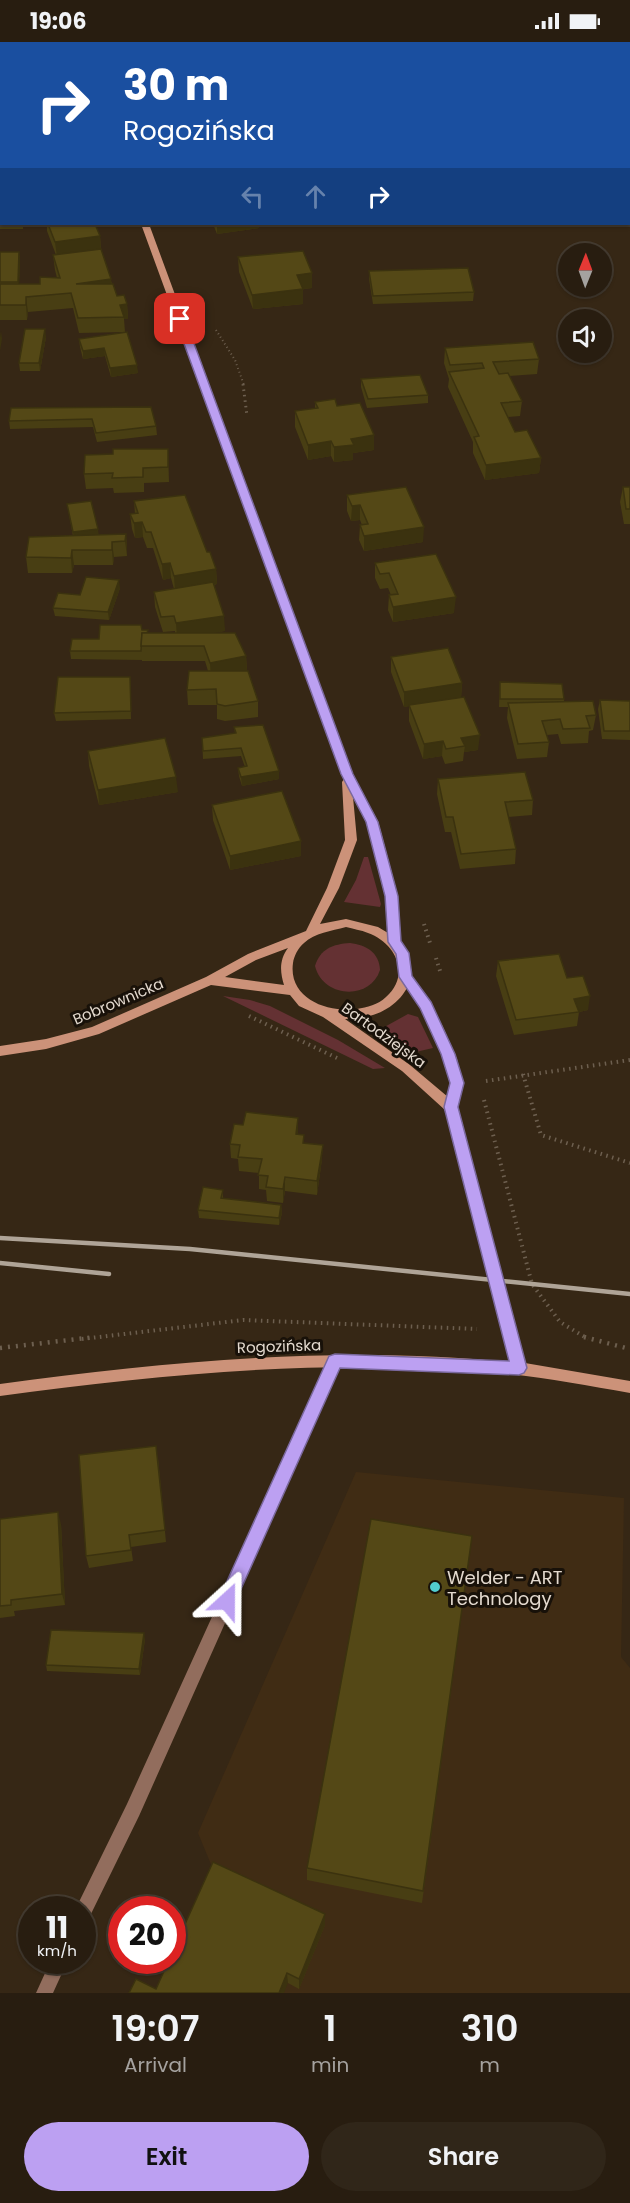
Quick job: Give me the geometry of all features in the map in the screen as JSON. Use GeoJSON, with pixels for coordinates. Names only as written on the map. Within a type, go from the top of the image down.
{"type":"FeatureCollection","features":[{"type":"Feature","properties":{"kind":"street"},"geometry":{"type":"LineString","coordinates":[[145,225],[347,774],[372,822],[392,896],[394,942]]}},
{"type":"Feature","properties":{"kind":"street"},"geometry":{"type":"LineString","coordinates":[[311,930],[333,888],[351,840],[347,774]]}},
{"type":"Feature","properties":{"kind":"street"},"geometry":{"type":"LineString","coordinates":[[328,924],[365,925],[381,932],[394,942],[402,953],[406,977],[398,992],[385,1005],[367,1013],[346,1015],[325,1012],[306,1004],[292,991],[285,975],[286,959],[300,938],[311,930],[328,924]]}},
{"type":"Feature","properties":{"kind":"street","name":"Bobrownicka"},"geometry":{"type":"LineString","coordinates":[[0,1051],[46,1044],[95,1031],[210,980],[252,957],[300,938]]}},
{"type":"Feature","properties":{"kind":"street","name":"Bartodziejska"},"geometry":{"type":"LineString","coordinates":[[406,977],[426,1005],[448,1054],[457,1083],[451,1107],[519,1368]]}},
{"type":"Feature","properties":{"kind":"street"},"geometry":{"type":"LineString","coordinates":[[210,980],[292,991]]}},
{"type":"Feature","properties":{"kind":"street","name":"Bartodziejska"},"geometry":{"type":"LineString","coordinates":[[325,1012],[406,1068],[451,1107]]}},
{"type":"Feature","properties":{"kind":"street","name":"Rogozińska"},"geometry":{"type":"LineString","coordinates":[[0,1390],[163,1369],[251,1363],[335,1361],[519,1368],[630,1387]]}},
{"type":"Feature","properties":{"kind":"lane"},"geometry":{"type":"LineString","coordinates":[[91,1896],[138,1800],[335,1361]]}},
{"type":"Feature","properties":{"kind":"lane"},"geometry":{"type":"LineString","coordinates":[[44,1993],[53,1974]]}},
{"type":"Feature","properties":{"kind":"path"},"geometry":{"type":"LineString","coordinates":[[214,328],[228,345],[247,390],[247,424]]}},
{"type":"Feature","properties":{"kind":"path"},"geometry":{"type":"LineString","coordinates":[[243,1013],[344,1062]]}},
{"type":"Feature","properties":{"kind":"path"},"geometry":{"type":"LineString","coordinates":[[479,1082],[630,1060]]}},
{"type":"Feature","properties":{"kind":"path"},"geometry":{"type":"LineString","coordinates":[[523,1074],[541,1135],[630,1163]]}},
{"type":"Feature","properties":{"kind":"path"},"geometry":{"type":"LineString","coordinates":[[482,1092],[532,1284],[542,1304],[556,1320],[577,1334],[594,1342],[630,1349]]}},
{"type":"Feature","properties":{"kind":"path"},"geometry":{"type":"LineString","coordinates":[[0,1348],[243,1320],[508,1330]]}},
{"type":"Feature","properties":{"kind":"shaded area"},"geometry":{"type":"Polygon","coordinates":[[[364,857],[368,857],[380,907],[344,902],[356,880],[364,857]]]}},
{"type":"Feature","properties":{"kind":"shaded area"},"geometry":{"type":"Polygon","coordinates":[[[350,943],[371,950],[377,958],[380,970],[375,980],[367,987],[347,992],[336,990],[327,984],[320,977],[315,966],[320,955],[328,948],[350,943]]]}},
{"type":"Feature","properties":{"kind":"shaded area"},"geometry":{"type":"Polygon","coordinates":[[[223,996],[270,1006],[338,1040],[385,1068],[373,1069],[223,996]]]}},
{"type":"Feature","properties":{"kind":"shaded area"},"geometry":{"type":"Polygon","coordinates":[[[408,1014],[418,1017],[433,1048],[407,1054],[379,1036],[379,1030],[408,1014]]]}},
{"type":"Feature","properties":{"kind":"shaded area"},"geometry":{"type":"Polygon","coordinates":[[[356,1472],[624,1498],[621,1657],[630,1668],[630,1993],[162,1993],[170,1974],[186,1974],[186,1939],[215,1874],[198,1833],[356,1472]]]}},
{"type":"Feature","properties":{"kind":"building"},"geometry":{"type":"Polygon","coordinates":[[[48,225],[95,225],[100,236],[55,242],[48,225]]]}},
{"type":"Feature","properties":{"kind":"building"},"geometry":{"type":"Polygon","coordinates":[[[101,249],[111,279],[76,284],[113,284],[117,296],[124,295],[127,304],[120,305],[124,317],[78,318],[71,293],[26,297],[26,305],[0,305],[0,284],[40,284],[40,277],[60,278],[53,255],[101,249]]]}},
{"type":"Feature","properties":{"kind":"building"},"geometry":{"type":"Polygon","coordinates":[[[303,251],[312,273],[297,275],[303,289],[252,295],[238,257],[303,251]]]}},
{"type":"Feature","properties":{"kind":"building"},"geometry":{"type":"Polygon","coordinates":[[[0,252],[19,252],[18,282],[0,282],[0,252]]]}},
{"type":"Feature","properties":{"kind":"building"},"geometry":{"type":"Polygon","coordinates":[[[468,268],[474,292],[373,296],[369,271],[468,268]]]}},
{"type":"Feature","properties":{"kind":"building"},"geometry":{"type":"Polygon","coordinates":[[[25,329],[45,329],[39,363],[19,363],[25,329]]]}},
{"type":"Feature","properties":{"kind":"building"},"geometry":{"type":"Polygon","coordinates":[[[127,332],[137,365],[110,368],[104,348],[83,351],[79,339],[127,332]]]}},
{"type":"Feature","properties":{"kind":"building"},"geometry":{"type":"Polygon","coordinates":[[[533,342],[539,359],[493,362],[499,374],[508,373],[522,401],[501,403],[515,432],[527,430],[541,458],[486,465],[474,437],[479,436],[449,372],[484,368],[482,363],[450,365],[445,348],[533,342]]]}},
{"type":"Feature","properties":{"kind":"building"},"geometry":{"type":"Polygon","coordinates":[[[420,375],[428,395],[368,399],[361,379],[420,375]]]}},
{"type":"Feature","properties":{"kind":"building"},"geometry":{"type":"Polygon","coordinates":[[[335,399],[337,406],[360,403],[374,435],[351,439],[354,445],[334,447],[331,441],[308,445],[295,411],[318,408],[315,402],[335,399]]]}},
{"type":"Feature","properties":{"kind":"building"},"geometry":{"type":"Polygon","coordinates":[[[151,407],[156,426],[96,433],[92,419],[9,421],[11,408],[151,407]]]}},
{"type":"Feature","properties":{"kind":"building"},"geometry":{"type":"Polygon","coordinates":[[[113,449],[168,449],[168,467],[143,468],[143,477],[112,478],[113,473],[84,474],[85,455],[113,454],[113,449]]]}},
{"type":"Feature","properties":{"kind":"building"},"geometry":{"type":"Polygon","coordinates":[[[406,487],[424,527],[364,536],[360,525],[368,524],[360,505],[352,506],[347,495],[406,487]]]}},
{"type":"Feature","properties":{"kind":"building"},"geometry":{"type":"Polygon","coordinates":[[[623,487],[630,487],[630,509],[626,509],[623,487]]]}},
{"type":"Feature","properties":{"kind":"building"},"geometry":{"type":"Polygon","coordinates":[[[185,495],[216,569],[174,576],[170,563],[162,564],[151,532],[146,532],[142,522],[134,523],[130,514],[138,513],[134,501],[185,495]]]}},
{"type":"Feature","properties":{"kind":"building"},"geometry":{"type":"Polygon","coordinates":[[[91,501],[98,529],[73,532],[67,504],[91,501]]]}},
{"type":"Feature","properties":{"kind":"building"},"geometry":{"type":"Polygon","coordinates":[[[126,534],[125,541],[112,542],[112,550],[72,550],[71,558],[26,557],[29,537],[126,534]]]}},
{"type":"Feature","properties":{"kind":"building"},"geometry":{"type":"Polygon","coordinates":[[[436,554],[456,597],[393,607],[389,595],[398,594],[389,573],[380,574],[375,563],[436,554]]]}},
{"type":"Feature","properties":{"kind":"building"},"geometry":{"type":"Polygon","coordinates":[[[86,577],[119,580],[108,612],[53,608],[58,593],[80,595],[86,577]]]}},
{"type":"Feature","properties":{"kind":"building"},"geometry":{"type":"Polygon","coordinates":[[[213,582],[224,616],[176,623],[174,616],[161,617],[154,592],[213,582]]]}},
{"type":"Feature","properties":{"kind":"building"},"geometry":{"type":"Polygon","coordinates":[[[100,625],[141,625],[142,630],[148,630],[147,633],[142,633],[141,651],[70,651],[72,639],[99,639],[100,625]]]}},
{"type":"Feature","properties":{"kind":"building"},"geometry":{"type":"Polygon","coordinates":[[[142,633],[235,633],[246,656],[210,663],[204,646],[141,646],[142,633]]]}},
{"type":"Feature","properties":{"kind":"building"},"geometry":{"type":"Polygon","coordinates":[[[448,648],[462,683],[404,692],[391,657],[448,648]]]}},
{"type":"Feature","properties":{"kind":"building"},"geometry":{"type":"Polygon","coordinates":[[[189,671],[248,671],[258,701],[225,706],[217,704],[216,689],[187,690],[189,671]]]}},
{"type":"Feature","properties":{"kind":"building"},"geometry":{"type":"Polygon","coordinates":[[[58,677],[130,677],[131,711],[54,713],[58,677]]]}},
{"type":"Feature","properties":{"kind":"building"},"geometry":{"type":"Polygon","coordinates":[[[500,682],[562,684],[564,699],[500,699],[500,682]]]}},
{"type":"Feature","properties":{"kind":"building"},"geometry":{"type":"Polygon","coordinates":[[[464,697],[480,735],[461,738],[465,746],[446,749],[443,741],[424,744],[409,705],[464,697]]]}},
{"type":"Feature","properties":{"kind":"building"},"geometry":{"type":"Polygon","coordinates":[[[600,700],[630,701],[630,731],[604,731],[600,700]]]}},
{"type":"Feature","properties":{"kind":"building"},"geometry":{"type":"Polygon","coordinates":[[[593,701],[596,715],[586,716],[590,728],[563,729],[560,719],[542,721],[549,742],[518,744],[508,703],[593,701]]]}},
{"type":"Feature","properties":{"kind":"building"},"geometry":{"type":"Polygon","coordinates":[[[263,725],[279,771],[241,777],[238,768],[247,766],[241,748],[203,751],[202,738],[236,733],[234,727],[263,725]]]}},
{"type":"Feature","properties":{"kind":"building"},"geometry":{"type":"Polygon","coordinates":[[[165,738],[176,777],[98,790],[88,751],[165,738]]]}},
{"type":"Feature","properties":{"kind":"building"},"geometry":{"type":"Polygon","coordinates":[[[525,772],[533,800],[505,802],[516,849],[461,854],[453,817],[446,817],[438,779],[525,772]]]}},
{"type":"Feature","properties":{"kind":"building"},"geometry":{"type":"Polygon","coordinates":[[[282,791],[301,841],[230,856],[212,805],[282,791]]]}},
{"type":"Feature","properties":{"kind":"building"},"geometry":{"type":"Polygon","coordinates":[[[559,954],[567,978],[583,976],[590,996],[574,999],[579,1012],[516,1020],[498,961],[559,954]]]}},
{"type":"Feature","properties":{"kind":"building"},"geometry":{"type":"Polygon","coordinates":[[[246,1112],[298,1118],[296,1134],[304,1135],[303,1143],[323,1145],[317,1181],[285,1177],[283,1189],[266,1187],[268,1176],[258,1175],[262,1159],[238,1157],[240,1145],[230,1144],[234,1124],[243,1125],[246,1112]]]}},
{"type":"Feature","properties":{"kind":"building"},"geometry":{"type":"Polygon","coordinates":[[[203,1187],[223,1190],[221,1198],[281,1205],[279,1218],[198,1210],[203,1187]]]}},
{"type":"Feature","properties":{"kind":"building"},"geometry":{"type":"Polygon","coordinates":[[[156,1446],[165,1530],[129,1535],[131,1550],[86,1556],[79,1455],[156,1446]]]}},
{"type":"Feature","properties":{"kind":"building"},"geometry":{"type":"Polygon","coordinates":[[[58,1512],[62,1594],[11,1600],[11,1605],[0,1606],[0,1519],[58,1512]]]}},
{"type":"Feature","properties":{"kind":"building"},"geometry":{"type":"Polygon","coordinates":[[[371,1519],[472,1536],[423,1891],[307,1868],[371,1519]]]}},
{"type":"Feature","properties":{"kind":"building"},"geometry":{"type":"Polygon","coordinates":[[[51,1630],[144,1633],[139,1669],[46,1665],[51,1630]]]}},
{"type":"Feature","properties":{"kind":"building"},"geometry":{"type":"Polygon","coordinates":[[[213,1862],[325,1914],[299,1979],[287,1973],[279,1993],[129,1993],[136,1979],[156,1989],[163,1974],[186,1974],[186,1922],[213,1862]]]}},
{"type":"Feature","properties":{"kind":"railway"},"geometry":{"type":"LineString","coordinates":[[0,1238],[190,1249],[630,1294]]}},
{"type":"Feature","properties":{"kind":"railway"},"geometry":{"type":"LineString","coordinates":[[0,1263],[109,1274]]}},
{"type":"Feature","properties":{"kind":"place","name":"Welder - ART Technology"},"geometry":{"type":"Point","coordinates":[435,1587]}},
{"type":"Feature","properties":{"kind":"route"},"geometry":{"type":"LineString","coordinates":[[180,319],[347,774],[372,822],[392,896],[394,942],[402,953],[406,965],[406,977],[426,1005],[448,1054],[457,1083],[451,1107],[494,1280],[519,1368],[335,1361],[227,1601]]}}]}
